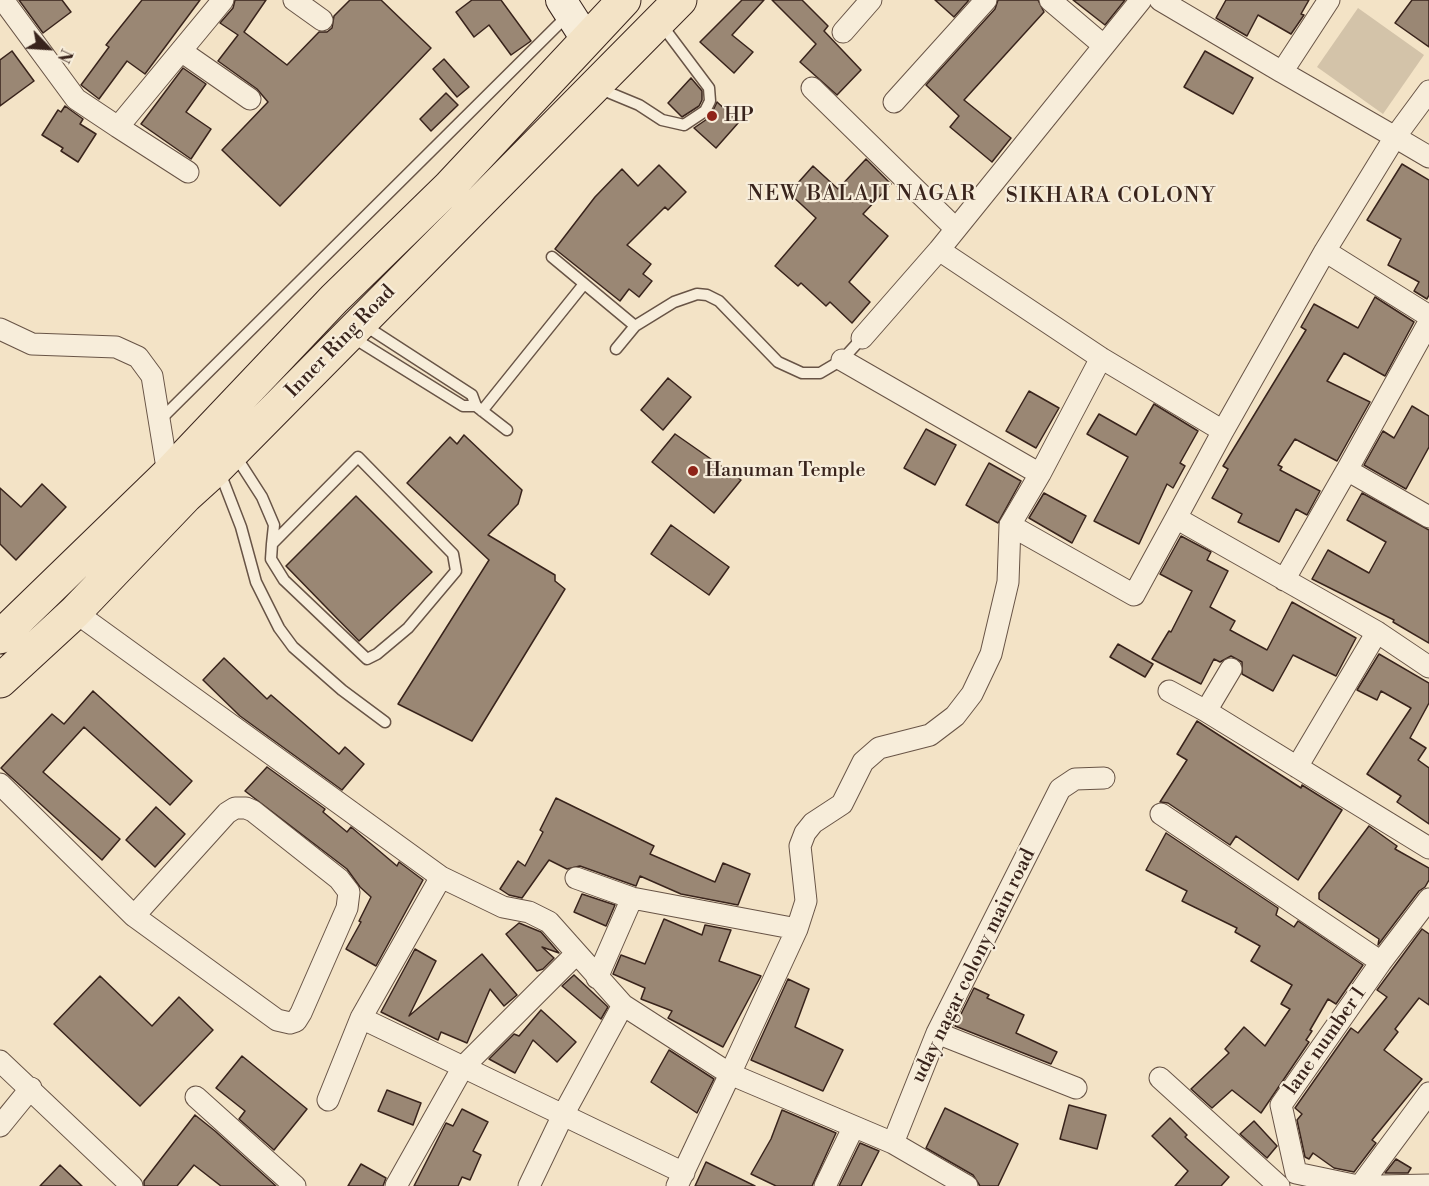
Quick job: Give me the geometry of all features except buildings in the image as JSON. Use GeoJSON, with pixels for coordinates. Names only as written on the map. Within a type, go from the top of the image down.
{"type":"FeatureCollection","features":[{"type":"Feature","properties":{"kind":"highway","name":"Inner Ring Road"},"geometry":{"type":"LineString","coordinates":[[0,681],[75,612],[177,485],[334,299],[450,186],[572,17],[614,4]]}},
{"type":"Feature","properties":{"kind":"highway","name":"Inner Ring Road"},"geometry":{"type":"LineString","coordinates":[[0,637],[177,485],[226,459],[669,10]]}},
{"type":"Feature","properties":{"kind":"street"},"geometry":{"type":"LineString","coordinates":[[3,0],[76,99],[188,172]]}},
{"type":"Feature","properties":{"kind":"street"},"geometry":{"type":"LineString","coordinates":[[118,127],[223,0]]}},
{"type":"Feature","properties":{"kind":"street"},"geometry":{"type":"LineString","coordinates":[[294,0],[322,20]]}},
{"type":"Feature","properties":{"kind":"street"},"geometry":{"type":"LineString","coordinates":[[843,32],[871,0]]}},
{"type":"Feature","properties":{"kind":"street"},"geometry":{"type":"LineString","coordinates":[[894,102],[986,0]]}},
{"type":"Feature","properties":{"kind":"street"},"geometry":{"type":"LineString","coordinates":[[1050,0],[1103,45]]}},
{"type":"Feature","properties":{"kind":"street"},"geometry":{"type":"LineString","coordinates":[[862,338],[939,250],[1141,0]]}},
{"type":"Feature","properties":{"kind":"street"},"geometry":{"type":"LineString","coordinates":[[1160,0],[1429,157]]}},
{"type":"Feature","properties":{"kind":"street"},"geometry":{"type":"LineString","coordinates":[[1282,72],[1329,0]]}},
{"type":"Feature","properties":{"kind":"street"},"geometry":{"type":"LineString","coordinates":[[181,51],[250,99]]}},
{"type":"Feature","properties":{"kind":"street"},"geometry":{"type":"LineString","coordinates":[[812,88],[956,229]]}},
{"type":"Feature","properties":{"kind":"street"},"geometry":{"type":"LineString","coordinates":[[1010,525],[1134,595],[1324,251],[1395,137],[1429,91]]}},
{"type":"Feature","properties":{"kind":"street"},"geometry":{"type":"LineString","coordinates":[[939,250],[1101,358],[1223,431]]}},
{"type":"Feature","properties":{"kind":"street"},"geometry":{"type":"LineString","coordinates":[[1324,251],[1429,316]]}},
{"type":"Feature","properties":{"kind":"street"},"geometry":{"type":"LineString","coordinates":[[1284,580],[1429,322]]}},
{"type":"Feature","properties":{"kind":"street"},"geometry":{"type":"LineString","coordinates":[[0,329],[32,344],[116,347],[138,357],[152,376],[159,421],[177,485]]}},
{"type":"Feature","properties":{"kind":"street"},"geometry":{"type":"LineString","coordinates":[[361,1018],[563,1114],[681,1179],[797,929],[806,901],[800,846],[805,833],[813,823],[842,804],[863,762],[879,748],[930,735],[955,716],[972,694],[991,654],[1008,582],[1010,525],[1040,474],[1101,358]]}},
{"type":"Feature","properties":{"kind":"street"},"geometry":{"type":"LineString","coordinates":[[842,360],[1040,474]]}},
{"type":"Feature","properties":{"kind":"street"},"geometry":{"type":"LineString","coordinates":[[1347,470],[1429,517]]}},
{"type":"Feature","properties":{"kind":"street"},"geometry":{"type":"LineString","coordinates":[[1176,518],[1377,632],[1429,668]]}},
{"type":"Feature","properties":{"kind":"street"},"geometry":{"type":"LineString","coordinates":[[75,612],[441,877],[503,907],[529,912],[549,922],[623,1005],[730,1074],[893,1143],[967,1186]]}},
{"type":"Feature","properties":{"kind":"street"},"geometry":{"type":"LineString","coordinates":[[1297,767],[1377,632]]}},
{"type":"Feature","properties":{"kind":"street"},"geometry":{"type":"LineString","coordinates":[[1206,711],[1231,669]]}},
{"type":"Feature","properties":{"kind":"street"},"geometry":{"type":"LineString","coordinates":[[1169,691],[1206,711],[1429,848]]}},
{"type":"Feature","properties":{"kind":"street","name":"uday nagar colony main road"},"geometry":{"type":"LineString","coordinates":[[893,1143],[937,1033],[1060,789],[1075,779],[1104,778]]}},
{"type":"Feature","properties":{"kind":"street"},"geometry":{"type":"LineString","coordinates":[[0,784],[134,916],[277,1020],[290,1023],[296,1021],[301,1013],[347,908],[349,892],[339,879],[253,811],[246,808],[235,808],[227,813],[134,916]]}},
{"type":"Feature","properties":{"kind":"street"},"geometry":{"type":"LineString","coordinates":[[1161,814],[1381,962]]}},
{"type":"Feature","properties":{"kind":"street"},"geometry":{"type":"LineString","coordinates":[[328,1100],[361,1018],[441,877]]}},
{"type":"Feature","properties":{"kind":"street"},"geometry":{"type":"LineString","coordinates":[[576,878],[632,898],[797,929]]}},
{"type":"Feature","properties":{"kind":"street"},"geometry":{"type":"LineString","coordinates":[[597,978],[632,898]]}},
{"type":"Feature","properties":{"kind":"street","name":"lane number 1"},"geometry":{"type":"LineString","coordinates":[[1289,1182],[1281,1105],[1381,962],[1429,899]]}},
{"type":"Feature","properties":{"kind":"street"},"geometry":{"type":"LineString","coordinates":[[396,1186],[463,1067],[576,954]]}},
{"type":"Feature","properties":{"kind":"street"},"geometry":{"type":"LineString","coordinates":[[529,1186],[563,1114],[623,1005]]}},
{"type":"Feature","properties":{"kind":"street"},"geometry":{"type":"LineString","coordinates":[[937,1033],[1076,1088]]}},
{"type":"Feature","properties":{"kind":"street"},"geometry":{"type":"LineString","coordinates":[[0,1061],[132,1186]]}},
{"type":"Feature","properties":{"kind":"street"},"geometry":{"type":"LineString","coordinates":[[1160,1078],[1289,1182],[1359,1186],[1429,1093]]}},
{"type":"Feature","properties":{"kind":"street"},"geometry":{"type":"LineString","coordinates":[[0,1125],[31,1088]]}},
{"type":"Feature","properties":{"kind":"street"},"geometry":{"type":"LineString","coordinates":[[196,1097],[295,1186]]}},
{"type":"Feature","properties":{"kind":"street"},"geometry":{"type":"LineString","coordinates":[[825,1186],[853,1128]]}},
{"type":"Feature","properties":{"kind":"street"},"geometry":{"type":"LineString","coordinates":[[1379,1186],[1429,1185]]}},
{"type":"Feature","properties":{"kind":"lane"},"geometry":{"type":"LineString","coordinates":[[594,86],[639,105],[662,120],[684,125],[705,111],[710,101],[709,88],[669,10]]}},
{"type":"Feature","properties":{"kind":"lane"},"geometry":{"type":"LineString","coordinates":[[159,421],[572,17]]}},
{"type":"Feature","properties":{"kind":"lane"},"geometry":{"type":"LineString","coordinates":[[552,257],[635,326]]}},
{"type":"Feature","properties":{"kind":"lane"},"geometry":{"type":"LineString","coordinates":[[479,409],[584,284]]}},
{"type":"Feature","properties":{"kind":"lane"},"geometry":{"type":"LineString","coordinates":[[616,350],[635,326],[690,295],[707,295],[719,301],[778,362],[791,370],[802,373],[820,373],[842,360],[862,338]]}},
{"type":"Feature","properties":{"kind":"lane"},"geometry":{"type":"LineString","coordinates":[[354,328],[472,395],[479,409]]}},
{"type":"Feature","properties":{"kind":"lane"},"geometry":{"type":"LineString","coordinates":[[354,328],[463,406],[479,409],[507,430]]}},
{"type":"Feature","properties":{"kind":"lane"},"geometry":{"type":"LineString","coordinates":[[226,459],[262,497],[274,525],[272,543],[271,559],[284,580],[367,658],[377,654],[408,628],[456,571],[453,554],[358,457],[272,543]]}},
{"type":"Feature","properties":{"kind":"lane"},"geometry":{"type":"LineString","coordinates":[[226,459],[256,582],[279,628],[293,647],[342,690],[385,722]]}},
{"type":"Feature","properties":{"kind":"shaded area"},"geometry":{"type":"Polygon","coordinates":[[[1358,8],[1424,55],[1383,114],[1317,67],[1358,8]]]}},
{"type":"Feature","properties":{"kind":"place","name":"HP"},"geometry":{"type":"Point","coordinates":[712,116]}},
{"type":"Feature","properties":{"kind":"place","name":"Hanuman Temple"},"geometry":{"type":"Point","coordinates":[693,471]}},
{"type":"Feature","properties":{"kind":"district","name":"NEW BALAJI NAGAR"},"geometry":{"type":"Point","coordinates":[862,195]}},
{"type":"Feature","properties":{"kind":"district","name":"SIKHARA COLONY"},"geometry":{"type":"Point","coordinates":[1111,197]}}]}
